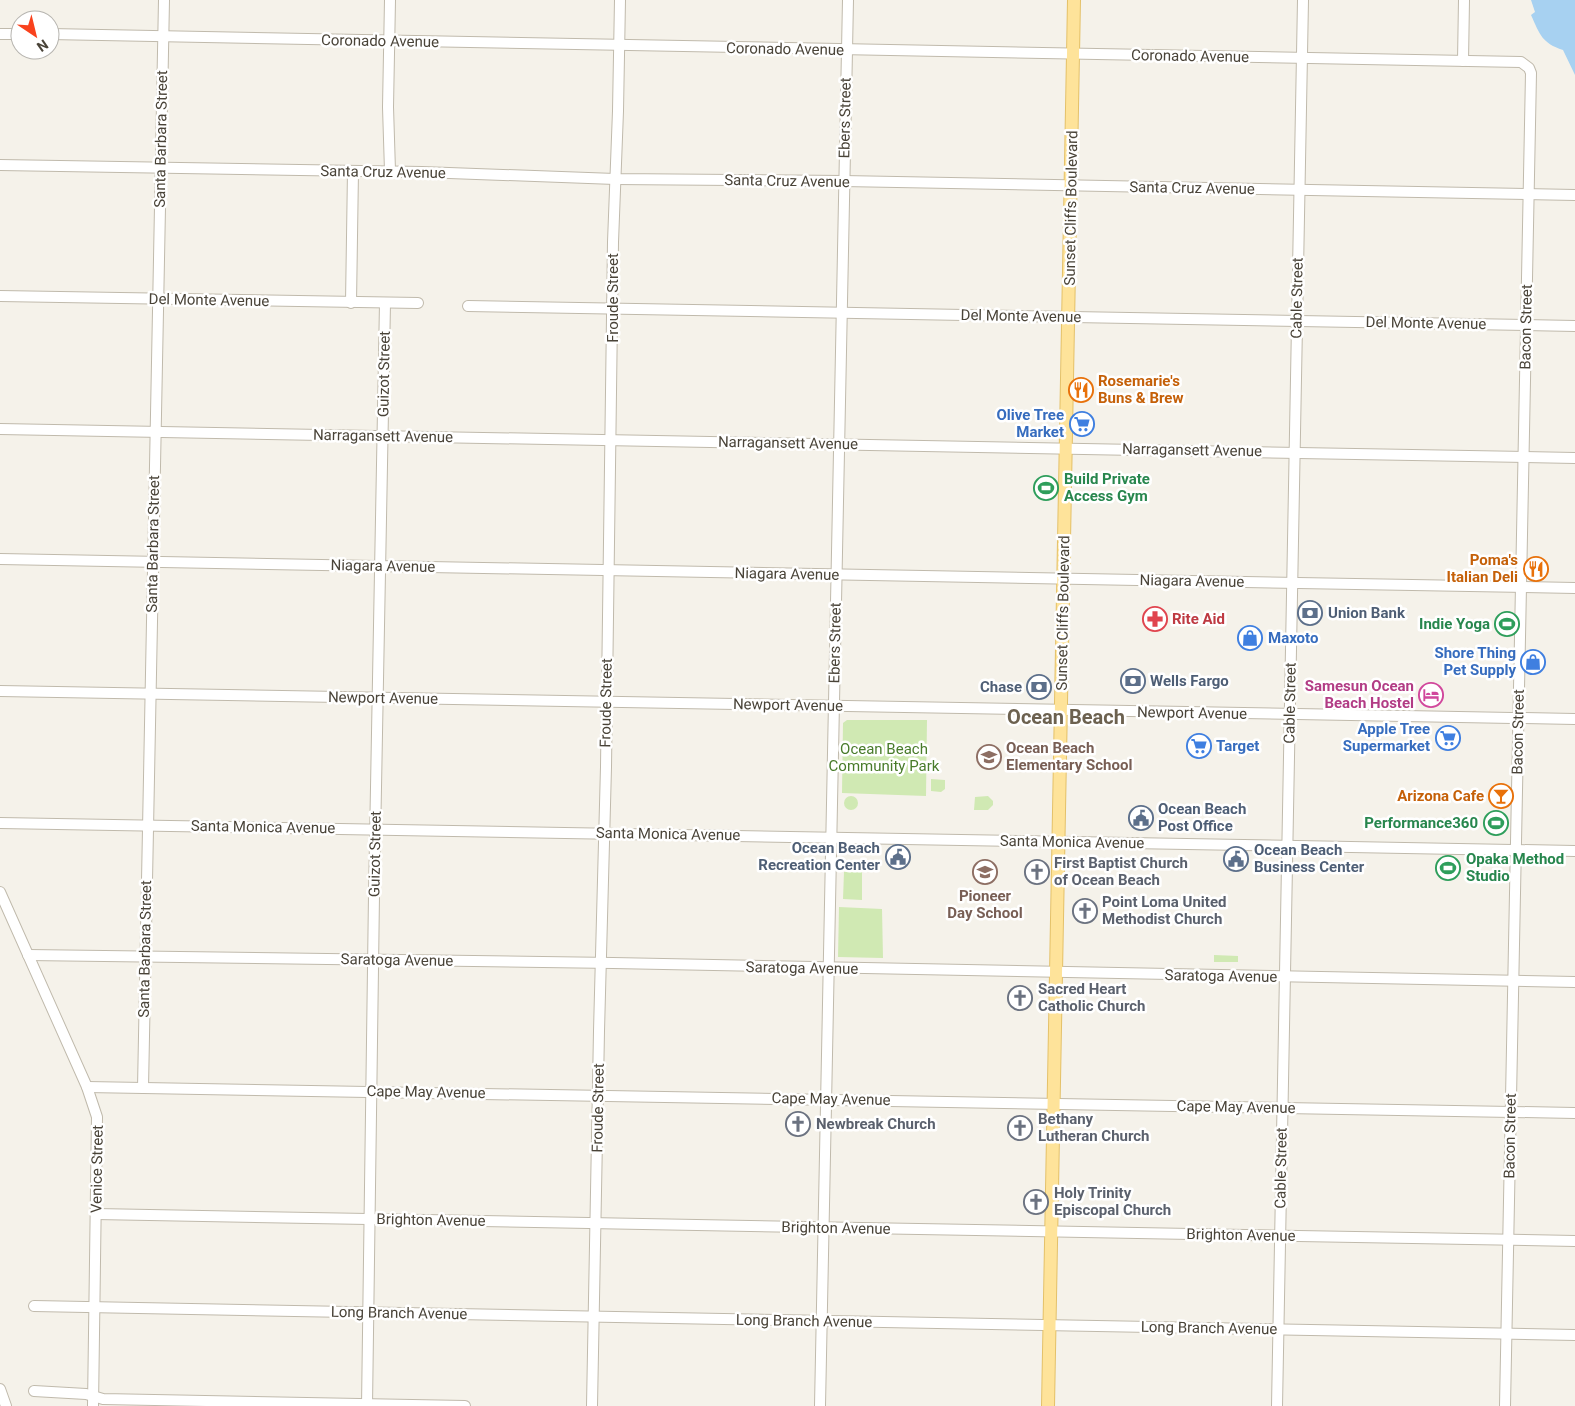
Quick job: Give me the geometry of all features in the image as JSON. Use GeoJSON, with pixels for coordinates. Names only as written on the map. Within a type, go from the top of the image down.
{"type":"FeatureCollection","features":[{"type":"Feature","properties":{"kind":"main road","name":"Sunset Cliffs Boulevard"},"geometry":{"type":"LineString","coordinates":[[1048,1406],[1074,0]]}},
{"type":"Feature","properties":{"kind":"street","name":"Santa Barbara Street"},"geometry":{"type":"LineString","coordinates":[[143,1088],[164,0]]}},
{"type":"Feature","properties":{"kind":"street"},"geometry":{"type":"LineString","coordinates":[[390,0],[388,108],[390,171]]}},
{"type":"Feature","properties":{"kind":"street","name":"Froude Street"},"geometry":{"type":"LineString","coordinates":[[592,1406],[604,833],[613,242],[620,0]]}},
{"type":"Feature","properties":{"kind":"street","name":"Ebers Street"},"geometry":{"type":"LineString","coordinates":[[820,1406],[848,0]]}},
{"type":"Feature","properties":{"kind":"street","name":"Cable Street"},"geometry":{"type":"LineString","coordinates":[[1277,1406],[1303,0]]}},
{"type":"Feature","properties":{"kind":"street"},"geometry":{"type":"LineString","coordinates":[[1464,0],[1464,61]]}},
{"type":"Feature","properties":{"kind":"street","name":"Coronado Avenue"},"geometry":{"type":"LineString","coordinates":[[60,34],[1521,62]]}},
{"type":"Feature","properties":{"kind":"street","name":"Bacon Street"},"geometry":{"type":"LineString","coordinates":[[1505,1406],[1531,73],[1529,68],[1521,62]]}},
{"type":"Feature","properties":{"kind":"street","name":"Santa Cruz Avenue"},"geometry":{"type":"LineString","coordinates":[[0,165],[390,171],[616,179],[843,181],[1575,195]]}},
{"type":"Feature","properties":{"kind":"street"},"geometry":{"type":"LineString","coordinates":[[351,303],[353,171]]}},
{"type":"Feature","properties":{"kind":"street","name":"Del Monte Avenue"},"geometry":{"type":"LineString","coordinates":[[0,296],[418,303]]}},
{"type":"Feature","properties":{"kind":"street","name":"Guizot Street"},"geometry":{"type":"LineString","coordinates":[[367,1405],[370,1091],[374,960],[385,303]]}},
{"type":"Feature","properties":{"kind":"street","name":"Del Monte Avenue"},"geometry":{"type":"LineString","coordinates":[[468,306],[1575,326]]}},
{"type":"Feature","properties":{"kind":"street","name":"Narragansett Avenue"},"geometry":{"type":"LineString","coordinates":[[0,429],[1066,447],[1575,458]]}},
{"type":"Feature","properties":{"kind":"street","name":"Niagara Avenue"},"geometry":{"type":"LineString","coordinates":[[0,559],[1575,588]]}},
{"type":"Feature","properties":{"kind":"street","name":"Newport Avenue"},"geometry":{"type":"LineString","coordinates":[[0,691],[1575,720]]}},
{"type":"Feature","properties":{"kind":"street","name":"Santa Monica Avenue"},"geometry":{"type":"LineString","coordinates":[[0,822],[1575,851]]}},
{"type":"Feature","properties":{"kind":"street","name":"Venice Street"},"geometry":{"type":"LineString","coordinates":[[0,892],[87,1087],[98,1117],[93,1401]]}},
{"type":"Feature","properties":{"kind":"street","name":"Saratoga Avenue"},"geometry":{"type":"LineString","coordinates":[[28,955],[1575,982]]}},
{"type":"Feature","properties":{"kind":"street","name":"Cape May Avenue"},"geometry":{"type":"LineString","coordinates":[[87,1087],[1575,1114]]}},
{"type":"Feature","properties":{"kind":"street","name":"Brighton Avenue"},"geometry":{"type":"LineString","coordinates":[[96,1214],[1575,1241]]}},
{"type":"Feature","properties":{"kind":"street","name":"Long Branch Avenue"},"geometry":{"type":"LineString","coordinates":[[34,1306],[1575,1335]]}},
{"type":"Feature","properties":{"kind":"street"},"geometry":{"type":"LineString","coordinates":[[0,1389],[6,1406]]}},
{"type":"Feature","properties":{"kind":"street"},"geometry":{"type":"LineString","coordinates":[[34,1390],[86,1394],[93,1401],[103,1399],[465,1406]]}},
{"type":"Feature","properties":{"kind":"green space","name":"Ocean Beach Community Park"},"geometry":{"type":"Polygon","coordinates":[[[847,720],[927,720],[926,796],[842,793],[843,723],[847,720]]]}},
{"type":"Feature","properties":{"kind":"green space"},"geometry":{"type":"Polygon","coordinates":[[[931,779],[945,780],[945,789],[941,792],[931,791],[931,779]]]}},
{"type":"Feature","properties":{"kind":"green space"},"geometry":{"type":"Polygon","coordinates":[[[851,796],[856,798],[858,803],[856,808],[851,810],[846,808],[844,803],[846,798],[851,796]]]}},
{"type":"Feature","properties":{"kind":"green space"},"geometry":{"type":"Polygon","coordinates":[[[988,796],[993,801],[993,805],[988,810],[974,810],[975,797],[988,796]]]}},
{"type":"Feature","properties":{"kind":"green space"},"geometry":{"type":"Polygon","coordinates":[[[844,872],[862,872],[862,900],[843,899],[844,872]]]}},
{"type":"Feature","properties":{"kind":"green space"},"geometry":{"type":"Polygon","coordinates":[[[839,907],[882,909],[883,958],[838,957],[839,907]]]}},
{"type":"Feature","properties":{"kind":"green space"},"geometry":{"type":"Polygon","coordinates":[[[1214,955],[1238,956],[1238,962],[1214,962],[1214,955]]]}},
{"type":"Feature","properties":{"kind":"water"},"geometry":{"type":"Polygon","coordinates":[[[1531,0],[1575,0],[1575,75],[1563,50],[1550,44],[1542,37],[1531,15],[1535,12],[1531,0]]]}},
{"type":"Feature","properties":{"kind":"place","name":"Rosemarie's Buns & Brew"},"geometry":{"type":"Point","coordinates":[1081,390]}},
{"type":"Feature","properties":{"kind":"place","name":"Olive Tree Market"},"geometry":{"type":"Point","coordinates":[1082,424]}},
{"type":"Feature","properties":{"kind":"place","name":"Build Private Access Gym"},"geometry":{"type":"Point","coordinates":[1046,488]}},
{"type":"Feature","properties":{"kind":"place","name":"Poma's Italian Deli"},"geometry":{"type":"Point","coordinates":[1536,569]}},
{"type":"Feature","properties":{"kind":"place","name":"Union Bank"},"geometry":{"type":"Point","coordinates":[1310,613]}},
{"type":"Feature","properties":{"kind":"place","name":"Rite Aid"},"geometry":{"type":"Point","coordinates":[1155,619]}},
{"type":"Feature","properties":{"kind":"place","name":"Indie Yoga"},"geometry":{"type":"Point","coordinates":[1507,624]}},
{"type":"Feature","properties":{"kind":"place","name":"Maxoto"},"geometry":{"type":"Point","coordinates":[1250,638]}},
{"type":"Feature","properties":{"kind":"place","name":"Shore Thing Pet Supply"},"geometry":{"type":"Point","coordinates":[1533,662]}},
{"type":"Feature","properties":{"kind":"place","name":"Wells Fargo"},"geometry":{"type":"Point","coordinates":[1133,681]}},
{"type":"Feature","properties":{"kind":"place","name":"Chase"},"geometry":{"type":"Point","coordinates":[1039,687]}},
{"type":"Feature","properties":{"kind":"place","name":"Samesun Ocean Beach Hostel"},"geometry":{"type":"Point","coordinates":[1431,695]}},
{"type":"Feature","properties":{"kind":"place","name":"Apple Tree Supermarket"},"geometry":{"type":"Point","coordinates":[1448,738]}},
{"type":"Feature","properties":{"kind":"place","name":"Target"},"geometry":{"type":"Point","coordinates":[1199,746]}},
{"type":"Feature","properties":{"kind":"place","name":"Ocean Beach Elementary School"},"geometry":{"type":"Point","coordinates":[989,757]}},
{"type":"Feature","properties":{"kind":"place","name":"Arizona Cafe"},"geometry":{"type":"Point","coordinates":[1501,796]}},
{"type":"Feature","properties":{"kind":"place","name":"Ocean Beach Post Office"},"geometry":{"type":"Point","coordinates":[1141,818]}},
{"type":"Feature","properties":{"kind":"place","name":"Performance360"},"geometry":{"type":"Point","coordinates":[1496,823]}},
{"type":"Feature","properties":{"kind":"place","name":"Ocean Beach Recreation Center"},"geometry":{"type":"Point","coordinates":[898,857]}},
{"type":"Feature","properties":{"kind":"place","name":"Ocean Beach Business Center"},"geometry":{"type":"Point","coordinates":[1236,859]}},
{"type":"Feature","properties":{"kind":"place","name":"Opaka Method Studio"},"geometry":{"type":"Point","coordinates":[1448,868]}},
{"type":"Feature","properties":{"kind":"place","name":"Pioneer Day School"},"geometry":{"type":"Point","coordinates":[985,872]}},
{"type":"Feature","properties":{"kind":"place","name":"First Baptist Church of Ocean Beach"},"geometry":{"type":"Point","coordinates":[1037,872]}},
{"type":"Feature","properties":{"kind":"place","name":"Point Loma United Methodist Church"},"geometry":{"type":"Point","coordinates":[1085,911]}},
{"type":"Feature","properties":{"kind":"place","name":"Sacred Heart Catholic Church"},"geometry":{"type":"Point","coordinates":[1020,998]}},
{"type":"Feature","properties":{"kind":"place","name":"Newbreak Church"},"geometry":{"type":"Point","coordinates":[798,1124]}},
{"type":"Feature","properties":{"kind":"place","name":"Bethany Lutheran Church"},"geometry":{"type":"Point","coordinates":[1020,1128]}},
{"type":"Feature","properties":{"kind":"place","name":"Holy Trinity Episcopal Church"},"geometry":{"type":"Point","coordinates":[1036,1202]}},
{"type":"Feature","properties":{"kind":"district","name":"Ocean Beach"},"geometry":{"type":"Point","coordinates":[1066,717]}}]}
